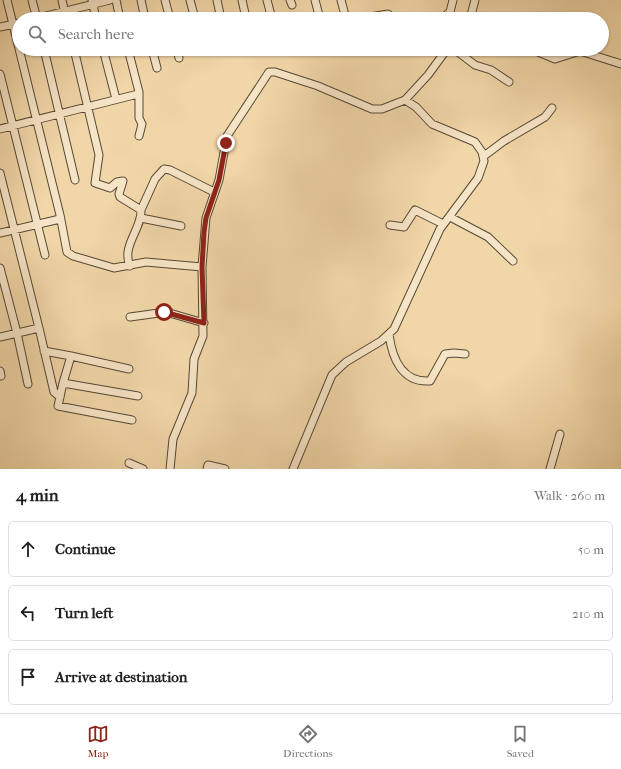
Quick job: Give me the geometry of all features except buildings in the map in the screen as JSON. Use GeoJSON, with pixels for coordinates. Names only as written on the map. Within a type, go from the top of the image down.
{"type":"FeatureCollection","features":[{"type":"Feature","properties":{"kind":"street"},"geometry":{"type":"LineString","coordinates":[[7,0],[12,13]]}},
{"type":"Feature","properties":{"kind":"street"},"geometry":{"type":"LineString","coordinates":[[32,0],[35,12]]}},
{"type":"Feature","properties":{"kind":"street"},"geometry":{"type":"LineString","coordinates":[[62,0],[64,11]]}},
{"type":"Feature","properties":{"kind":"street"},"geometry":{"type":"LineString","coordinates":[[60,12],[92,2],[110,0]]}},
{"type":"Feature","properties":{"kind":"street"},"geometry":{"type":"LineString","coordinates":[[116,0],[119,12]]}},
{"type":"Feature","properties":{"kind":"street"},"geometry":{"type":"LineString","coordinates":[[140,0],[143,12]]}},
{"type":"Feature","properties":{"kind":"street"},"geometry":{"type":"LineString","coordinates":[[165,0],[168,12]]}},
{"type":"Feature","properties":{"kind":"street"},"geometry":{"type":"LineString","coordinates":[[190,0],[193,12]]}},
{"type":"Feature","properties":{"kind":"street"},"geometry":{"type":"LineString","coordinates":[[217,0],[220,12]]}},
{"type":"Feature","properties":{"kind":"street"},"geometry":{"type":"LineString","coordinates":[[242,0],[245,12]]}},
{"type":"Feature","properties":{"kind":"street"},"geometry":{"type":"LineString","coordinates":[[267,0],[270,12]]}},
{"type":"Feature","properties":{"kind":"street"},"geometry":{"type":"LineString","coordinates":[[315,0],[318,12]]}},
{"type":"Feature","properties":{"kind":"street"},"geometry":{"type":"LineString","coordinates":[[342,0],[345,12]]}},
{"type":"Feature","properties":{"kind":"street"},"geometry":{"type":"LineString","coordinates":[[450,12],[453,0]]}},
{"type":"Feature","properties":{"kind":"street"},"geometry":{"type":"LineString","coordinates":[[472,12],[475,0]]}},
{"type":"Feature","properties":{"kind":"street"},"geometry":{"type":"LineString","coordinates":[[92,2],[94,12]]}},
{"type":"Feature","properties":{"kind":"street"},"geometry":{"type":"LineString","coordinates":[[0,28],[12,25]]}},
{"type":"Feature","properties":{"kind":"street"},"geometry":{"type":"LineString","coordinates":[[23,56],[67,252],[73,256],[114,268],[146,262],[202,267]]}},
{"type":"Feature","properties":{"kind":"street"},"geometry":{"type":"LineString","coordinates":[[46,56],[75,180]]}},
{"type":"Feature","properties":{"kind":"street"},"geometry":{"type":"LineString","coordinates":[[76,56],[99,155],[95,183],[110,188],[117,182],[123,181],[119,194],[120,197],[141,210]]}},
{"type":"Feature","properties":{"kind":"street"},"geometry":{"type":"LineString","coordinates":[[105,56],[116,99]]}},
{"type":"Feature","properties":{"kind":"street"},"geometry":{"type":"LineString","coordinates":[[130,56],[138,94],[139,118],[142,124],[139,136]]}},
{"type":"Feature","properties":{"kind":"street"},"geometry":{"type":"LineString","coordinates":[[154,56],[157,68]]}},
{"type":"Feature","properties":{"kind":"street"},"geometry":{"type":"LineString","coordinates":[[171,469],[173,439],[192,392],[194,359],[202,338],[204,323],[202,267],[206,218],[219,180],[227,136],[269,72],[275,72],[318,86],[372,109],[388,108],[405,100],[428,75],[442,56]]}},
{"type":"Feature","properties":{"kind":"street"},"geometry":{"type":"LineString","coordinates":[[464,56],[476,65],[491,70],[509,82]]}},
{"type":"Feature","properties":{"kind":"street"},"geometry":{"type":"LineString","coordinates":[[548,56],[555,59],[565,56]]}},
{"type":"Feature","properties":{"kind":"street"},"geometry":{"type":"LineString","coordinates":[[597,56],[621,64]]}},
{"type":"Feature","properties":{"kind":"street"},"geometry":{"type":"LineString","coordinates":[[0,74],[45,255]]}},
{"type":"Feature","properties":{"kind":"street"},"geometry":{"type":"LineString","coordinates":[[0,129],[138,94]]}},
{"type":"Feature","properties":{"kind":"street"},"geometry":{"type":"LineString","coordinates":[[405,100],[416,107],[432,124],[474,142],[484,156]]}},
{"type":"Feature","properties":{"kind":"street"},"geometry":{"type":"LineString","coordinates":[[292,469],[332,375],[346,362],[381,341],[397,324],[443,224],[450,218],[481,173],[484,156],[504,141],[545,116],[552,108]]}},
{"type":"Feature","properties":{"kind":"street"},"geometry":{"type":"LineString","coordinates":[[130,266],[127,252],[141,218],[141,210],[155,179],[164,169],[170,170],[214,192]]}},
{"type":"Feature","properties":{"kind":"street"},"geometry":{"type":"LineString","coordinates":[[0,173],[54,392],[60,398]]}},
{"type":"Feature","properties":{"kind":"street"},"geometry":{"type":"LineString","coordinates":[[390,225],[404,227],[415,210],[443,224]]}},
{"type":"Feature","properties":{"kind":"street"},"geometry":{"type":"LineString","coordinates":[[141,218],[181,226]]}},
{"type":"Feature","properties":{"kind":"street"},"geometry":{"type":"LineString","coordinates":[[450,218],[488,237],[513,261]]}},
{"type":"Feature","properties":{"kind":"street"},"geometry":{"type":"LineString","coordinates":[[0,234],[60,219]]}},
{"type":"Feature","properties":{"kind":"street"},"geometry":{"type":"LineString","coordinates":[[0,268],[17,333],[28,384]]}},
{"type":"Feature","properties":{"kind":"street"},"geometry":{"type":"LineString","coordinates":[[130,317],[166,312],[204,323]]}},
{"type":"Feature","properties":{"kind":"street"},"geometry":{"type":"LineString","coordinates":[[0,337],[39,328]]}},
{"type":"Feature","properties":{"kind":"street"},"geometry":{"type":"LineString","coordinates":[[389,334],[391,350],[396,361],[404,373],[417,380],[430,381],[445,354],[465,354]]}},
{"type":"Feature","properties":{"kind":"street"},"geometry":{"type":"LineString","coordinates":[[44,351],[129,369]]}},
{"type":"Feature","properties":{"kind":"street"},"geometry":{"type":"LineString","coordinates":[[71,356],[63,382],[58,406],[132,420]]}},
{"type":"Feature","properties":{"kind":"street"},"geometry":{"type":"LineString","coordinates":[[63,382],[138,396]]}},
{"type":"Feature","properties":{"kind":"street"},"geometry":{"type":"LineString","coordinates":[[550,469],[560,434]]}},
{"type":"Feature","properties":{"kind":"street"},"geometry":{"type":"LineString","coordinates":[[129,463],[143,469]]}},
{"type":"Feature","properties":{"kind":"street"},"geometry":{"type":"LineString","coordinates":[[207,469],[208,465],[225,469]]}},
{"type":"Feature","properties":{"kind":"route"},"geometry":{"type":"LineString","coordinates":[[164,312],[204,323],[202,267],[204,232],[206,218],[219,180],[226,143]]}}]}
